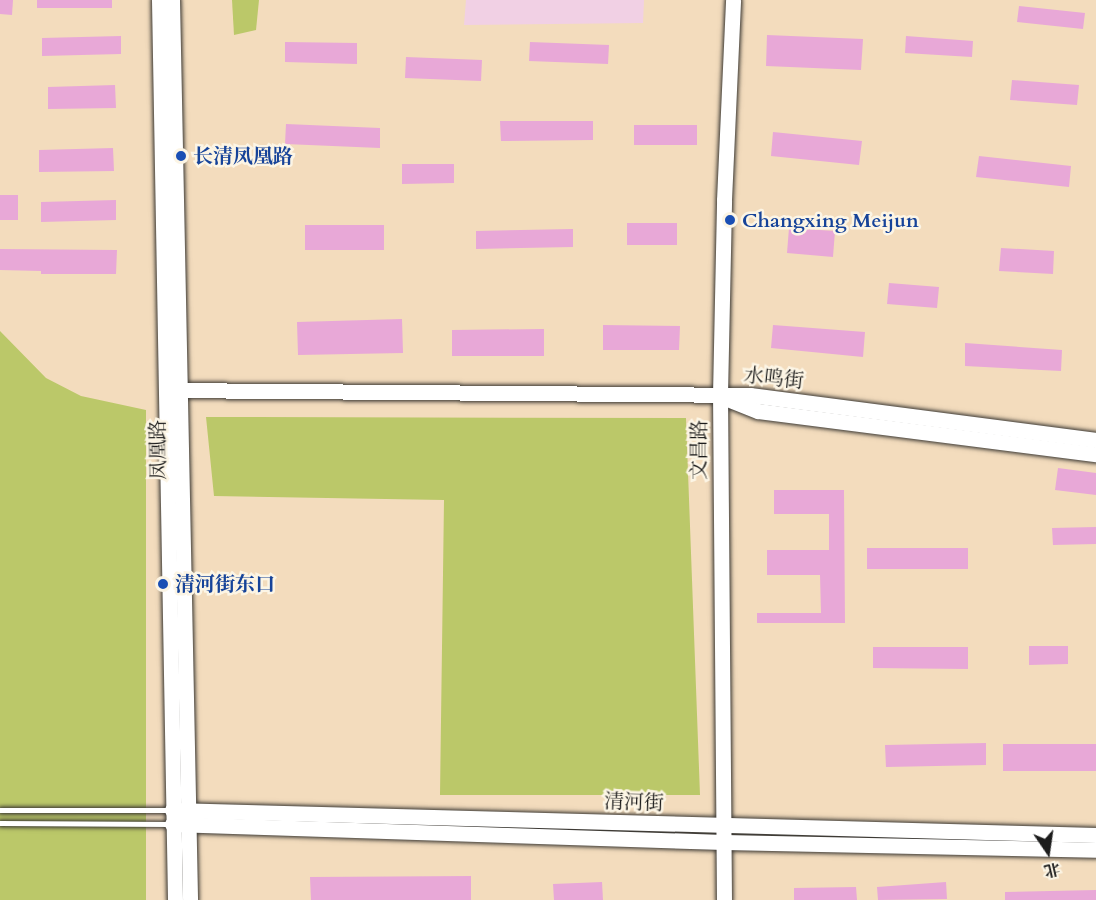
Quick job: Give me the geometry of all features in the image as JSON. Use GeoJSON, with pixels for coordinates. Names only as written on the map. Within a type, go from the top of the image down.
{"type":"FeatureCollection","features":[{"type":"Feature","properties":{"kind":"main road","name":"凤凰路"},"geometry":{"type":"LineString","coordinates":[[159,0],[172,390],[180,817],[175,900]]}},
{"type":"Feature","properties":{"kind":"main road","name":"凤凰路"},"geometry":{"type":"LineString","coordinates":[[172,0],[172,390]]}},
{"type":"Feature","properties":{"kind":"main road","name":"文昌路"},"geometry":{"type":"LineString","coordinates":[[724,900],[720,395],[724,200],[733,0]]}},
{"type":"Feature","properties":{"kind":"main road"},"geometry":{"type":"LineString","coordinates":[[172,390],[720,395]]}},
{"type":"Feature","properties":{"kind":"main road","name":"水鸣街"},"geometry":{"type":"LineString","coordinates":[[720,395],[750,395],[1096,440]]}},
{"type":"Feature","properties":{"kind":"main road","name":"水鸣街"},"geometry":{"type":"LineString","coordinates":[[720,395],[758,411],[1096,454]]}},
{"type":"Feature","properties":{"kind":"main road","name":"凤凰路"},"geometry":{"type":"LineString","coordinates":[[180,817],[190,900]]}},
{"type":"Feature","properties":{"kind":"main road","name":"清河街"},"geometry":{"type":"LineString","coordinates":[[180,817],[723,825],[1096,835]]}},
{"type":"Feature","properties":{"kind":"main road","name":"清河街"},"geometry":{"type":"LineString","coordinates":[[180,817],[724,842],[1096,850]]}},
{"type":"Feature","properties":{"kind":"lane"},"geometry":{"type":"LineString","coordinates":[[0,810],[180,817]]}},
{"type":"Feature","properties":{"kind":"lane"},"geometry":{"type":"LineString","coordinates":[[0,823],[180,817]]}},
{"type":"Feature","properties":{"kind":"shaded area"},"geometry":{"type":"Polygon","coordinates":[[[466,0],[644,0],[643,23],[464,25],[466,0]]]}},
{"type":"Feature","properties":{"kind":"green space"},"geometry":{"type":"Polygon","coordinates":[[[232,0],[259,0],[256,30],[234,35],[232,0]]]}},
{"type":"Feature","properties":{"kind":"green space"},"geometry":{"type":"Polygon","coordinates":[[[0,331],[46,378],[81,396],[146,410],[146,900],[0,900],[0,331]]]}},
{"type":"Feature","properties":{"kind":"green space"},"geometry":{"type":"Polygon","coordinates":[[[206,417],[686,418],[700,795],[440,795],[444,500],[214,496],[206,417]]]}},
{"type":"Feature","properties":{"kind":"building"},"geometry":{"type":"Polygon","coordinates":[[[0,0],[13,0],[12,15],[0,14],[0,0]]]}},
{"type":"Feature","properties":{"kind":"building"},"geometry":{"type":"Polygon","coordinates":[[[37,0],[112,0],[112,8],[37,8],[37,0]]]}},
{"type":"Feature","properties":{"kind":"building"},"geometry":{"type":"Polygon","coordinates":[[[1019,6],[1085,13],[1083,29],[1017,22],[1019,6]]]}},
{"type":"Feature","properties":{"kind":"building"},"geometry":{"type":"Polygon","coordinates":[[[767,35],[863,39],[861,70],[766,66],[767,35]]]}},
{"type":"Feature","properties":{"kind":"building"},"geometry":{"type":"Polygon","coordinates":[[[121,36],[121,54],[42,56],[42,38],[121,36]]]}},
{"type":"Feature","properties":{"kind":"building"},"geometry":{"type":"Polygon","coordinates":[[[906,36],[973,41],[972,57],[905,53],[906,36]]]}},
{"type":"Feature","properties":{"kind":"building"},"geometry":{"type":"Polygon","coordinates":[[[285,42],[357,43],[357,64],[285,62],[285,42]]]}},
{"type":"Feature","properties":{"kind":"building"},"geometry":{"type":"Polygon","coordinates":[[[530,42],[609,45],[608,64],[529,61],[530,42]]]}},
{"type":"Feature","properties":{"kind":"building"},"geometry":{"type":"Polygon","coordinates":[[[406,57],[482,60],[481,81],[405,78],[406,57]]]}},
{"type":"Feature","properties":{"kind":"building"},"geometry":{"type":"Polygon","coordinates":[[[1012,80],[1079,85],[1077,105],[1010,100],[1012,80]]]}},
{"type":"Feature","properties":{"kind":"building"},"geometry":{"type":"Polygon","coordinates":[[[115,85],[116,108],[48,109],[48,87],[115,85]]]}},
{"type":"Feature","properties":{"kind":"building"},"geometry":{"type":"Polygon","coordinates":[[[500,121],[593,121],[593,140],[501,141],[500,121]]]}},
{"type":"Feature","properties":{"kind":"building"},"geometry":{"type":"Polygon","coordinates":[[[286,124],[380,128],[380,148],[285,144],[286,124]]]}},
{"type":"Feature","properties":{"kind":"building"},"geometry":{"type":"Polygon","coordinates":[[[634,125],[697,125],[697,145],[634,145],[634,125]]]}},
{"type":"Feature","properties":{"kind":"building"},"geometry":{"type":"Polygon","coordinates":[[[773,132],[862,141],[859,165],[771,156],[773,132]]]}},
{"type":"Feature","properties":{"kind":"building"},"geometry":{"type":"Polygon","coordinates":[[[113,148],[114,171],[39,172],[39,150],[113,148]]]}},
{"type":"Feature","properties":{"kind":"building"},"geometry":{"type":"Polygon","coordinates":[[[979,156],[1071,166],[1069,187],[976,177],[979,156]]]}},
{"type":"Feature","properties":{"kind":"building"},"geometry":{"type":"Polygon","coordinates":[[[402,164],[454,164],[454,183],[402,184],[402,164]]]}},
{"type":"Feature","properties":{"kind":"building"},"geometry":{"type":"Polygon","coordinates":[[[0,195],[18,195],[18,220],[0,220],[0,195]]]}},
{"type":"Feature","properties":{"kind":"building"},"geometry":{"type":"Polygon","coordinates":[[[116,200],[116,220],[41,222],[41,202],[116,200]]]}},
{"type":"Feature","properties":{"kind":"building"},"geometry":{"type":"Polygon","coordinates":[[[627,223],[677,223],[677,245],[627,245],[627,223]]]}},
{"type":"Feature","properties":{"kind":"building"},"geometry":{"type":"Polygon","coordinates":[[[305,225],[384,225],[384,250],[305,250],[305,225]]]}},
{"type":"Feature","properties":{"kind":"building"},"geometry":{"type":"Polygon","coordinates":[[[789,228],[835,231],[833,257],[787,253],[789,228]]]}},
{"type":"Feature","properties":{"kind":"building"},"geometry":{"type":"Polygon","coordinates":[[[573,229],[573,247],[476,249],[476,231],[573,229]]]}},
{"type":"Feature","properties":{"kind":"building"},"geometry":{"type":"Polygon","coordinates":[[[1001,248],[1054,251],[1053,274],[999,271],[1001,248]]]}},
{"type":"Feature","properties":{"kind":"building"},"geometry":{"type":"Polygon","coordinates":[[[0,249],[117,250],[116,274],[41,274],[41,271],[0,270],[0,249]]]}},
{"type":"Feature","properties":{"kind":"building"},"geometry":{"type":"Polygon","coordinates":[[[889,283],[939,287],[937,308],[887,304],[889,283]]]}},
{"type":"Feature","properties":{"kind":"building"},"geometry":{"type":"Polygon","coordinates":[[[402,319],[403,353],[298,355],[297,322],[402,319]]]}},
{"type":"Feature","properties":{"kind":"building"},"geometry":{"type":"Polygon","coordinates":[[[603,325],[680,326],[679,350],[603,350],[603,325]]]}},
{"type":"Feature","properties":{"kind":"building"},"geometry":{"type":"Polygon","coordinates":[[[773,325],[865,332],[863,357],[771,348],[773,325]]]}},
{"type":"Feature","properties":{"kind":"building"},"geometry":{"type":"Polygon","coordinates":[[[544,329],[544,356],[452,356],[452,330],[544,329]]]}},
{"type":"Feature","properties":{"kind":"building"},"geometry":{"type":"Polygon","coordinates":[[[965,343],[1062,350],[1061,371],[965,366],[965,343]]]}},
{"type":"Feature","properties":{"kind":"building"},"geometry":{"type":"Polygon","coordinates":[[[1058,468],[1096,473],[1096,495],[1055,490],[1058,468]]]}},
{"type":"Feature","properties":{"kind":"building"},"geometry":{"type":"Polygon","coordinates":[[[774,490],[844,490],[845,623],[757,623],[757,613],[821,613],[820,575],[767,575],[767,550],[829,550],[829,514],[774,514],[774,490]]]}},
{"type":"Feature","properties":{"kind":"building"},"geometry":{"type":"Polygon","coordinates":[[[1096,527],[1096,544],[1053,545],[1052,528],[1096,527]]]}},
{"type":"Feature","properties":{"kind":"building"},"geometry":{"type":"Polygon","coordinates":[[[867,548],[968,548],[968,569],[867,569],[867,548]]]}},
{"type":"Feature","properties":{"kind":"building"},"geometry":{"type":"Polygon","coordinates":[[[1029,646],[1068,646],[1068,664],[1029,665],[1029,646]]]}},
{"type":"Feature","properties":{"kind":"building"},"geometry":{"type":"Polygon","coordinates":[[[873,647],[968,647],[968,669],[873,668],[873,647]]]}},
{"type":"Feature","properties":{"kind":"building"},"geometry":{"type":"Polygon","coordinates":[[[986,743],[986,765],[886,767],[885,745],[986,743]]]}},
{"type":"Feature","properties":{"kind":"building"},"geometry":{"type":"Polygon","coordinates":[[[1003,744],[1096,744],[1096,771],[1003,771],[1003,744]]]}},
{"type":"Feature","properties":{"kind":"building"},"geometry":{"type":"Polygon","coordinates":[[[471,876],[471,900],[311,900],[310,877],[471,876]]]}},
{"type":"Feature","properties":{"kind":"building"},"geometry":{"type":"Polygon","coordinates":[[[602,882],[603,900],[554,900],[553,884],[602,882]]]}},
{"type":"Feature","properties":{"kind":"building"},"geometry":{"type":"Polygon","coordinates":[[[946,882],[947,899],[878,900],[877,887],[946,882]]]}},
{"type":"Feature","properties":{"kind":"building"},"geometry":{"type":"Polygon","coordinates":[[[856,887],[857,900],[794,900],[794,888],[856,887]]]}},
{"type":"Feature","properties":{"kind":"building"},"geometry":{"type":"Polygon","coordinates":[[[1096,890],[1096,900],[1005,900],[1005,892],[1096,890]]]}},
{"type":"Feature","properties":{"kind":"place","name":"长清凤凰路"},"geometry":{"type":"Point","coordinates":[181,156]}},
{"type":"Feature","properties":{"kind":"place","name":"Changxing Meijun"},"geometry":{"type":"Point","coordinates":[730,220]}},
{"type":"Feature","properties":{"kind":"place","name":"清河街东口"},"geometry":{"type":"Point","coordinates":[163,584]}}]}
